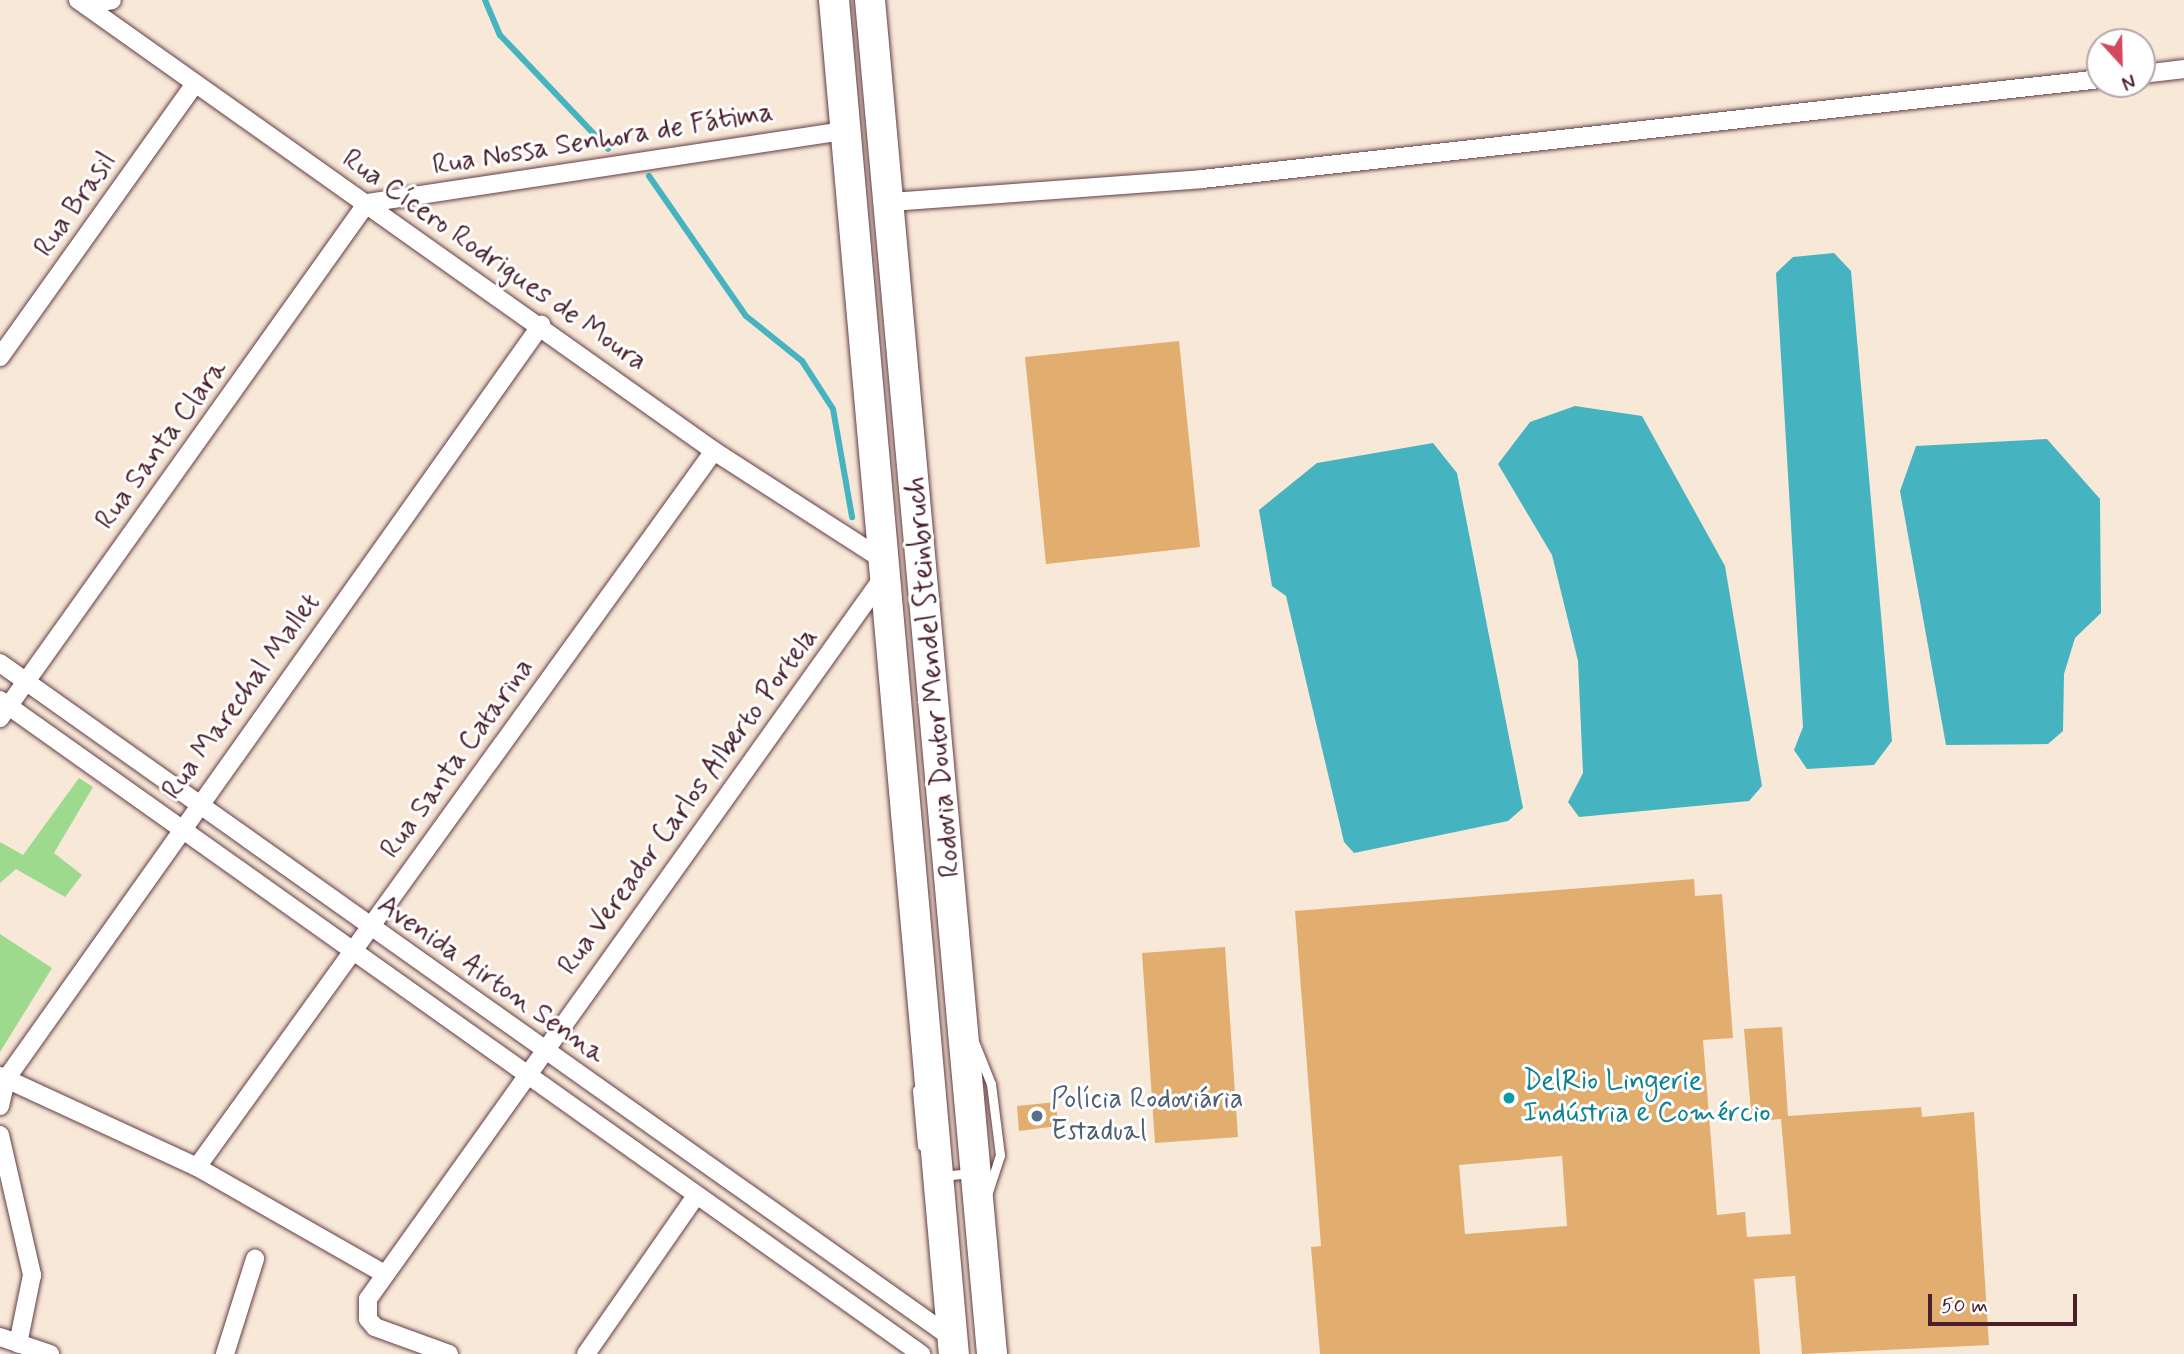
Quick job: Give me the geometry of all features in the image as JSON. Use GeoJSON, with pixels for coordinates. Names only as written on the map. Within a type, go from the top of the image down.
{"type":"FeatureCollection","features":[{"type":"Feature","properties":{"kind":"highway","name":"Rodovia Doutor Mendel Steinbruch"},"geometry":{"type":"LineString","coordinates":[[834,0],[848,130],[884,568],[947,1061],[977,1172],[992,1354]]}},
{"type":"Feature","properties":{"kind":"highway","name":"Rodovia Doutor Mendel Steinbruch"},"geometry":{"type":"LineString","coordinates":[[870,0],[964,1021],[947,1061],[938,1176],[953,1346]]}},
{"type":"Feature","properties":{"kind":"street"},"geometry":{"type":"LineString","coordinates":[[81,2],[112,0]]}},
{"type":"Feature","properties":{"kind":"street","name":"Rua Cícero Rodrigues de Moura"},"geometry":{"type":"LineString","coordinates":[[81,2],[541,325],[714,451],[884,568]]}},
{"type":"Feature","properties":{"kind":"street"},"geometry":{"type":"LineString","coordinates":[[2156,72],[2184,69]]}},
{"type":"Feature","properties":{"kind":"street"},"geometry":{"type":"LineString","coordinates":[[890,202],[1202,179],[2086,81]]}},
{"type":"Feature","properties":{"kind":"street","name":"Rua Brasil"},"geometry":{"type":"LineString","coordinates":[[0,358],[195,84]]}},
{"type":"Feature","properties":{"kind":"street","name":"Rua Nossa Senhora de Fátima"},"geometry":{"type":"LineString","coordinates":[[367,203],[848,130]]}},
{"type":"Feature","properties":{"kind":"street","name":"Rua Santa Clara"},"geometry":{"type":"LineString","coordinates":[[3,708],[26,681],[367,203]]}},
{"type":"Feature","properties":{"kind":"street","name":"Rua Marechal Mallet"},"geometry":{"type":"LineString","coordinates":[[0,1106],[3,1077],[541,325]]}},
{"type":"Feature","properties":{"kind":"street","name":"Rua Santa Catarina"},"geometry":{"type":"LineString","coordinates":[[197,1167],[714,451]]}},
{"type":"Feature","properties":{"kind":"street","name":"Rua Vereador Carlos Alberto Portela"},"geometry":{"type":"LineString","coordinates":[[449,1354],[375,1327],[368,1319],[368,1299],[383,1273],[528,1074],[884,568]]}},
{"type":"Feature","properties":{"kind":"street","name":"Avenida Airton Senna"},"geometry":{"type":"LineString","coordinates":[[0,663],[681,1146],[953,1346]]}},
{"type":"Feature","properties":{"kind":"street","name":"Avenida Airton Senna"},"geometry":{"type":"LineString","coordinates":[[3,708],[353,948],[920,1354]]}},
{"type":"Feature","properties":{"kind":"street"},"geometry":{"type":"LineString","coordinates":[[3,1077],[197,1167],[383,1273]]}},
{"type":"Feature","properties":{"kind":"street"},"geometry":{"type":"LineString","coordinates":[[0,1135],[5,1175],[32,1275],[18,1344]]}},
{"type":"Feature","properties":{"kind":"street"},"geometry":{"type":"LineString","coordinates":[[664,1172],[681,1146]]}},
{"type":"Feature","properties":{"kind":"street"},"geometry":{"type":"LineString","coordinates":[[586,1354],[696,1196]]}},
{"type":"Feature","properties":{"kind":"street"},"geometry":{"type":"LineString","coordinates":[[225,1354],[255,1259]]}},
{"type":"Feature","properties":{"kind":"street"},"geometry":{"type":"LineString","coordinates":[[0,1337],[51,1354]]}},
{"type":"Feature","properties":{"kind":"lane"},"geometry":{"type":"LineString","coordinates":[[964,1021],[991,1084],[1000,1155],[980,1214]]}},
{"type":"Feature","properties":{"kind":"lane"},"geometry":{"type":"LineString","coordinates":[[938,1176],[977,1172]]}},
{"type":"Feature","properties":{"kind":"green space"},"geometry":{"type":"Polygon","coordinates":[[[79,778],[93,787],[54,853],[82,875],[65,897],[16,869],[0,883],[0,842],[23,855],[79,778]]]}},
{"type":"Feature","properties":{"kind":"green space"},"geometry":{"type":"Polygon","coordinates":[[[0,934],[52,968],[0,1052],[0,934]]]}},
{"type":"Feature","properties":{"kind":"water"},"geometry":{"type":"Polygon","coordinates":[[[1834,253],[1851,271],[1892,741],[1874,765],[1807,769],[1794,750],[1803,727],[1776,273],[1793,257],[1834,253]]]}},
{"type":"Feature","properties":{"kind":"water"},"geometry":{"type":"Polygon","coordinates":[[[1575,406],[1642,416],[1725,566],[1762,786],[1749,801],[1579,817],[1568,802],[1583,773],[1578,661],[1552,555],[1498,464],[1530,422],[1575,406]]]}},
{"type":"Feature","properties":{"kind":"water"},"geometry":{"type":"Polygon","coordinates":[[[2047,439],[2100,499],[2101,613],[2075,638],[2064,674],[2063,731],[2048,744],[1946,745],[1900,491],[1916,446],[2047,439]]]}},
{"type":"Feature","properties":{"kind":"water"},"geometry":{"type":"Polygon","coordinates":[[[1433,443],[1457,473],[1523,808],[1508,821],[1354,853],[1344,842],[1286,596],[1272,586],[1259,510],[1317,463],[1433,443]]]}},
{"type":"Feature","properties":{"kind":"building"},"geometry":{"type":"Polygon","coordinates":[[[1179,341],[1200,547],[1046,564],[1025,357],[1179,341]]]}},
{"type":"Feature","properties":{"kind":"building","name":"DelRio Lingerie Indústria e Comércio"},"geometry":{"type":"Polygon","coordinates":[[[1694,879],[1695,896],[1722,894],[1733,1038],[1703,1040],[1717,1215],[1745,1212],[1747,1237],[1791,1234],[1781,1119],[1752,1122],[1744,1029],[1782,1027],[1788,1116],[1921,1107],[1922,1117],[1974,1112],[1989,1345],[1802,1354],[1795,1276],[1754,1279],[1760,1354],[1320,1354],[1311,1247],[1321,1246],[1295,911],[1694,879]],[[1562,1156],[1459,1165],[1465,1234],[1567,1226],[1562,1156]]]}},
{"type":"Feature","properties":{"kind":"building"},"geometry":{"type":"Polygon","coordinates":[[[1225,947],[1238,1137],[1155,1143],[1142,953],[1225,947]]]}},
{"type":"Feature","properties":{"kind":"building","name":"Polícia Rodoviária Estadual"},"geometry":{"type":"Polygon","coordinates":[[[1056,1102],[1058,1126],[1019,1131],[1017,1106],[1056,1102]]]}},
{"type":"Feature","properties":{"kind":"waterway"},"geometry":{"type":"LineString","coordinates":[[485,0],[500,35],[608,149]]}},
{"type":"Feature","properties":{"kind":"waterway"},"geometry":{"type":"LineString","coordinates":[[649,176],[746,316],[802,361],[833,409],[852,517]]}},
{"type":"Feature","properties":{"kind":"place","name":"DelRio Lingerie Indústria e Comércio"},"geometry":{"type":"Point","coordinates":[1509,1098]}},
{"type":"Feature","properties":{"kind":"place","name":"Polícia Rodoviária Estadual"},"geometry":{"type":"Point","coordinates":[1037,1116]}}]}
